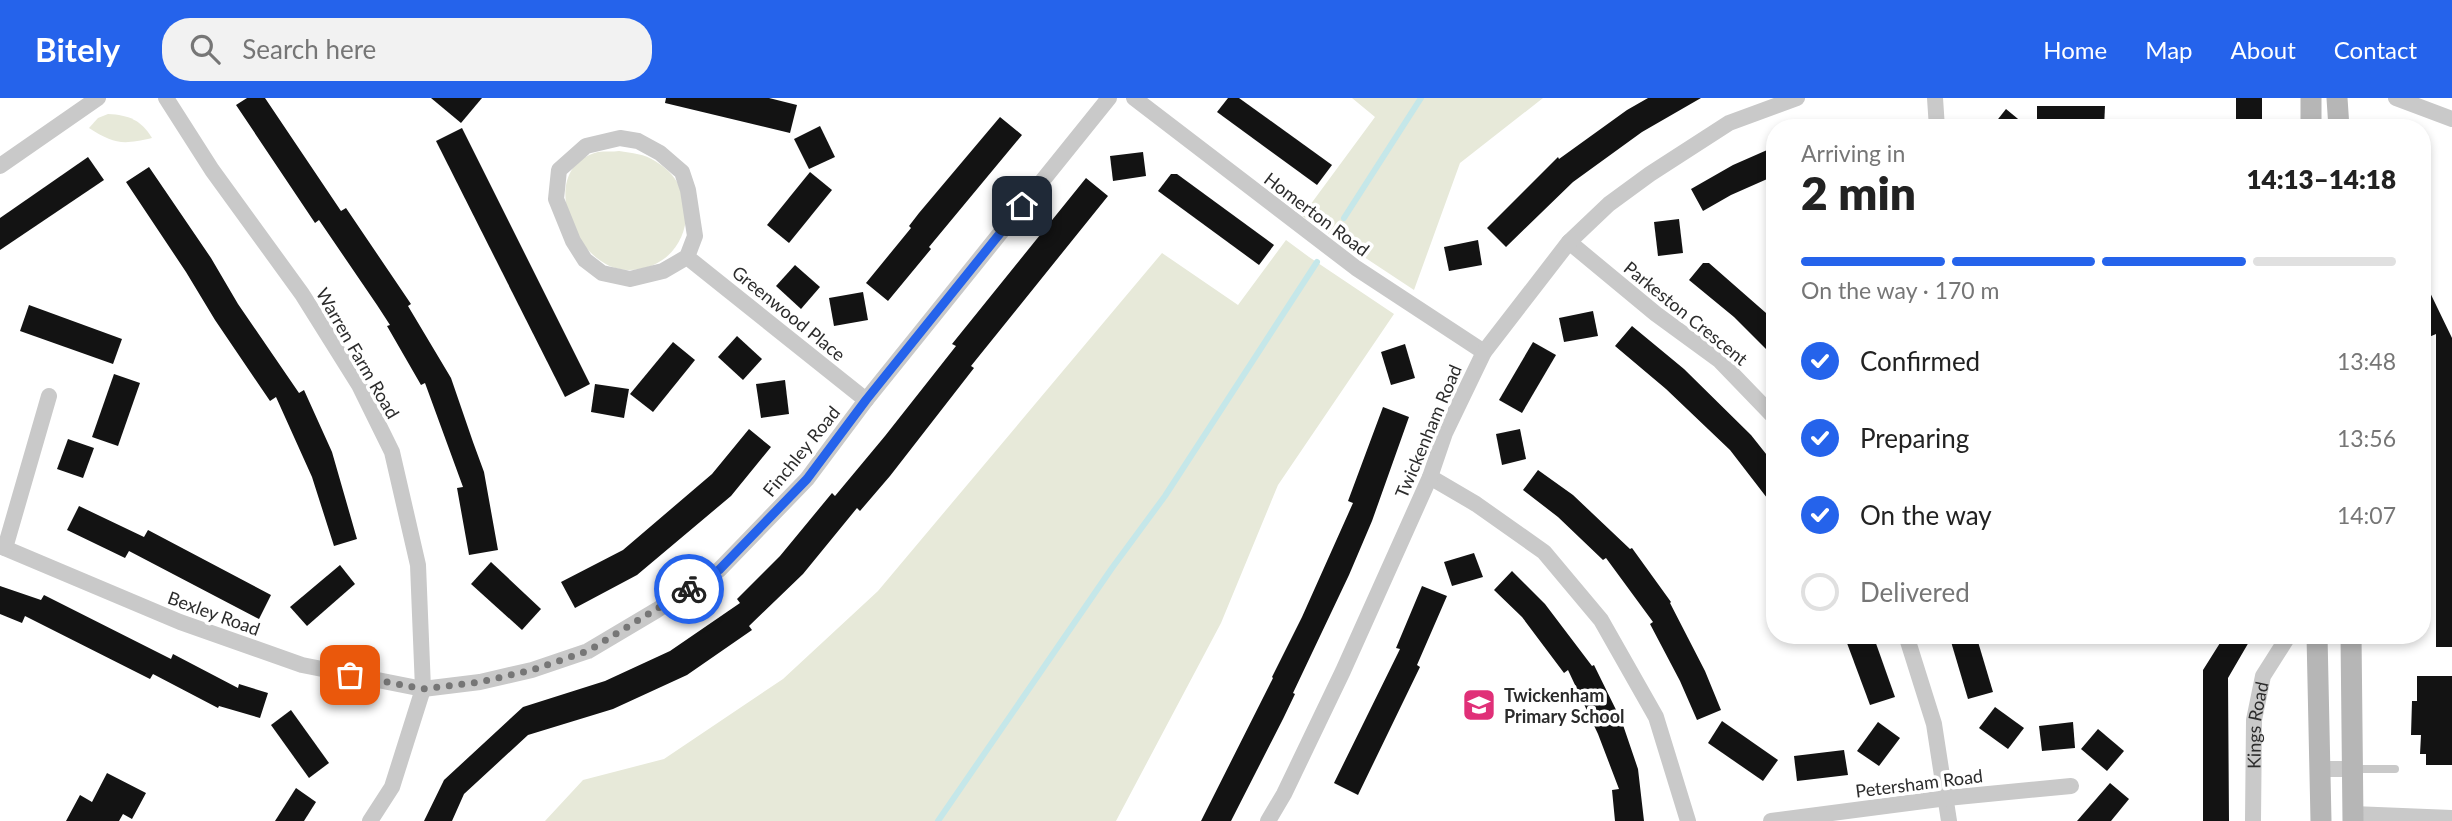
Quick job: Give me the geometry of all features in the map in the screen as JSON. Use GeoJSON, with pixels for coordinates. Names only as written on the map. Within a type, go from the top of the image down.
{"type":"FeatureCollection","features":[{"type":"Feature","properties":{"kind":"main road"},"geometry":{"type":"LineString","coordinates":[[2311,98],[2311,119]]}},
{"type":"Feature","properties":{"kind":"main road"},"geometry":{"type":"LineString","coordinates":[[2337,98],[2338,119]]}},
{"type":"Feature","properties":{"kind":"main road"},"geometry":{"type":"LineString","coordinates":[[2317,644],[2320,821]]}},
{"type":"Feature","properties":{"kind":"main road"},"geometry":{"type":"LineString","coordinates":[[2351,644],[2353,818]]}},
{"type":"Feature","properties":{"kind":"street"},"geometry":{"type":"LineString","coordinates":[[0,166],[98,98]]}},
{"type":"Feature","properties":{"kind":"street","name":"Warren Farm Road"},"geometry":{"type":"LineString","coordinates":[[166,98],[212,170],[302,294],[359,385],[392,452],[418,565],[423,689],[392,787],[370,821]]}},
{"type":"Feature","properties":{"kind":"street","name":"Finchley Road"},"geometry":{"type":"LineString","coordinates":[[423,689],[480,682],[532,670],[588,651],[719,570],[807,479],[866,400],[1109,98]]}},
{"type":"Feature","properties":{"kind":"street","name":"Homerton Road"},"geometry":{"type":"LineString","coordinates":[[1134,98],[1356,268],[1484,352]]}},
{"type":"Feature","properties":{"kind":"street","name":"Twickenham Road"},"geometry":{"type":"LineString","coordinates":[[1268,821],[1284,794],[1343,671],[1430,477],[1445,433],[1484,352],[1569,242],[1609,204],[1729,123],[1797,98]]}},
{"type":"Feature","properties":{"kind":"street"},"geometry":{"type":"LineString","coordinates":[[1935,98],[1936,119]]}},
{"type":"Feature","properties":{"kind":"street"},"geometry":{"type":"LineString","coordinates":[[2396,98],[2452,119]]}},
{"type":"Feature","properties":{"kind":"street"},"geometry":{"type":"LineString","coordinates":[[620,138],[638,141],[660,153],[682,172],[688,190],[695,236],[687,257],[663,271],[630,279],[603,273],[585,260],[573,240],[556,199],[559,170],[586,146],[620,138]]}},
{"type":"Feature","properties":{"kind":"street","name":"Parkeston Crescent"},"geometry":{"type":"LineString","coordinates":[[1569,242],[1656,314],[1719,360],[1766,409]]}},
{"type":"Feature","properties":{"kind":"street","name":"Greenwood Place"},"geometry":{"type":"LineString","coordinates":[[687,257],[866,400]]}},
{"type":"Feature","properties":{"kind":"street"},"geometry":{"type":"LineString","coordinates":[[2,547],[49,396]]}},
{"type":"Feature","properties":{"kind":"street"},"geometry":{"type":"LineString","coordinates":[[1430,477],[1476,504],[1544,552],[1601,620],[1656,717],[1688,821]]}},
{"type":"Feature","properties":{"kind":"street","name":"Bexley Road"},"geometry":{"type":"LineString","coordinates":[[2,547],[180,622],[302,665],[423,689]]}},
{"type":"Feature","properties":{"kind":"street"},"geometry":{"type":"LineString","coordinates":[[1909,644],[1934,724],[1949,821]]}},
{"type":"Feature","properties":{"kind":"street","name":"Kings Road"},"geometry":{"type":"LineString","coordinates":[[2253,821],[2256,756],[2254,720],[2263,676],[2283,644]]}},
{"type":"Feature","properties":{"kind":"street"},"geometry":{"type":"LineString","coordinates":[[2320,769],[2353,769]]}},
{"type":"Feature","properties":{"kind":"street","name":"Petersham Road"},"geometry":{"type":"LineString","coordinates":[[1771,821],[1947,798],[2071,786]]}},
{"type":"Feature","properties":{"kind":"street"},"geometry":{"type":"LineString","coordinates":[[2353,818],[2452,818]]}},
{"type":"Feature","properties":{"kind":"lane"},"geometry":{"type":"LineString","coordinates":[[2353,769],[2395,769]]}},
{"type":"Feature","properties":{"kind":"green space"},"geometry":{"type":"Polygon","coordinates":[[[1352,98],[1543,98],[1460,163],[1414,290],[1302,216],[1375,117],[1352,98]]]}},
{"type":"Feature","properties":{"kind":"green space"},"geometry":{"type":"Polygon","coordinates":[[[108,114],[134,120],[152,138],[119,142],[89,128],[98,118],[108,114]]]}},
{"type":"Feature","properties":{"kind":"green space"},"geometry":{"type":"Polygon","coordinates":[[[619,151],[643,155],[655,161],[671,174],[682,191],[686,209],[685,227],[678,243],[666,257],[649,267],[628,270],[609,266],[592,254],[578,237],[569,217],[565,196],[568,177],[579,162],[598,152],[619,151]]]}},
{"type":"Feature","properties":{"kind":"green space"},"geometry":{"type":"Polygon","coordinates":[[[1286,240],[1394,314],[1278,485],[1221,623],[1116,821],[545,821],[583,780],[664,759],[783,679],[878,591],[1162,253],[1238,305],[1286,240]]]}},
{"type":"Feature","properties":{"kind":"building"},"geometry":{"type":"Polygon","coordinates":[[[247,98],[265,98],[341,211],[346,208],[411,304],[408,306],[451,378],[484,472],[498,550],[469,555],[457,488],[463,487],[425,383],[421,385],[377,305],[319,220],[315,223],[236,105],[247,98]]]}},
{"type":"Feature","properties":{"kind":"building"},"geometry":{"type":"Polygon","coordinates":[[[431,98],[482,98],[461,123],[431,98]]]}},
{"type":"Feature","properties":{"kind":"building"},"geometry":{"type":"Polygon","coordinates":[[[666,98],[769,98],[797,105],[790,133],[665,103],[666,98]]]}},
{"type":"Feature","properties":{"kind":"building"},"geometry":{"type":"Polygon","coordinates":[[[1228,98],[1239,98],[1332,165],[1317,185],[1217,112],[1228,98]]]}},
{"type":"Feature","properties":{"kind":"building"},"geometry":{"type":"Polygon","coordinates":[[[1648,98],[1701,98],[1642,132],[1573,182],[1506,247],[1487,228],[1558,157],[1559,159],[1648,98]]]}},
{"type":"Feature","properties":{"kind":"building"},"geometry":{"type":"Polygon","coordinates":[[[2236,98],[2262,98],[2262,119],[2236,119],[2236,98]]]}},
{"type":"Feature","properties":{"kind":"building"},"geometry":{"type":"Polygon","coordinates":[[[2037,106],[2105,106],[2104,119],[2037,119],[2037,106]]]}},
{"type":"Feature","properties":{"kind":"building"},"geometry":{"type":"Polygon","coordinates":[[[2006,109],[2018,119],[1998,119],[2006,109]]]}},
{"type":"Feature","properties":{"kind":"building"},"geometry":{"type":"Polygon","coordinates":[[[1000,117],[1022,135],[888,301],[866,283],[911,228],[909,226],[919,213],[1000,117]]]}},
{"type":"Feature","properties":{"kind":"building"},"geometry":{"type":"Polygon","coordinates":[[[820,126],[835,157],[809,169],[794,139],[820,126]]]}},
{"type":"Feature","properties":{"kind":"building"},"geometry":{"type":"Polygon","coordinates":[[[462,128],[590,384],[565,397],[436,141],[462,128]]]}},
{"type":"Feature","properties":{"kind":"building"},"geometry":{"type":"Polygon","coordinates":[[[1766,151],[1766,180],[1703,211],[1691,189],[1733,165],[1766,151]]]}},
{"type":"Feature","properties":{"kind":"building"},"geometry":{"type":"Polygon","coordinates":[[[1143,152],[1146,176],[1113,181],[1110,156],[1143,152]]]}},
{"type":"Feature","properties":{"kind":"building"},"geometry":{"type":"Polygon","coordinates":[[[88,157],[104,180],[0,250],[0,218],[88,157]]]}},
{"type":"Feature","properties":{"kind":"building"},"geometry":{"type":"Polygon","coordinates":[[[149,167],[299,393],[304,390],[332,452],[357,539],[334,546],[312,477],[276,397],[270,401],[126,182],[149,167]]]}},
{"type":"Feature","properties":{"kind":"building"},"geometry":{"type":"Polygon","coordinates":[[[810,172],[832,190],[789,243],[767,225],[810,172]]]}},
{"type":"Feature","properties":{"kind":"building"},"geometry":{"type":"Polygon","coordinates":[[[1171,174],[1177,174],[1274,245],[1259,265],[1158,191],[1171,174]]]}},
{"type":"Feature","properties":{"kind":"building"},"geometry":{"type":"Polygon","coordinates":[[[1086,178],[1108,196],[971,366],[974,368],[890,476],[860,511],[857,508],[803,574],[749,626],[752,630],[687,675],[613,709],[528,735],[464,794],[452,821],[424,821],[444,780],[523,707],[605,681],[670,651],[740,603],[737,599],[780,556],[832,493],[835,496],[885,436],[956,346],[952,344],[1086,178]]]}},
{"type":"Feature","properties":{"kind":"building"},"geometry":{"type":"Polygon","coordinates":[[[1679,219],[1683,253],[1658,256],[1654,222],[1679,219]]]}},
{"type":"Feature","properties":{"kind":"building"},"geometry":{"type":"Polygon","coordinates":[[[1478,240],[1482,265],[1449,271],[1444,247],[1478,240]]]}},
{"type":"Feature","properties":{"kind":"building"},"geometry":{"type":"Polygon","coordinates":[[[1703,263],[1709,263],[1766,313],[1766,349],[1734,317],[1689,280],[1703,263]]]}},
{"type":"Feature","properties":{"kind":"building"},"geometry":{"type":"Polygon","coordinates":[[[795,265],[820,287],[801,309],[776,286],[795,265]]]}},
{"type":"Feature","properties":{"kind":"building"},"geometry":{"type":"Polygon","coordinates":[[[863,292],[868,320],[834,326],[829,298],[863,292]]]}},
{"type":"Feature","properties":{"kind":"building"},"geometry":{"type":"Polygon","coordinates":[[[2431,295],[2452,338],[2452,647],[2436,647],[2436,334],[2431,336],[2431,295]]]}},
{"type":"Feature","properties":{"kind":"building"},"geometry":{"type":"Polygon","coordinates":[[[29,305],[122,339],[113,364],[20,331],[29,305]]]}},
{"type":"Feature","properties":{"kind":"building"},"geometry":{"type":"Polygon","coordinates":[[[1593,311],[1598,336],[1564,342],[1559,318],[1593,311]]]}},
{"type":"Feature","properties":{"kind":"building"},"geometry":{"type":"Polygon","coordinates":[[[1632,326],[1684,369],[1751,435],[1766,454],[1766,497],[1730,450],[1666,389],[1615,346],[1632,326]]]}},
{"type":"Feature","properties":{"kind":"building"},"geometry":{"type":"Polygon","coordinates":[[[737,336],[762,359],[743,380],[718,357],[737,336]]]}},
{"type":"Feature","properties":{"kind":"building"},"geometry":{"type":"Polygon","coordinates":[[[673,342],[695,360],[653,412],[630,394],[673,342]]]}},
{"type":"Feature","properties":{"kind":"building"},"geometry":{"type":"Polygon","coordinates":[[[1533,342],[1556,355],[1522,413],[1499,400],[1533,342]]]}},
{"type":"Feature","properties":{"kind":"building"},"geometry":{"type":"Polygon","coordinates":[[[1405,344],[1415,378],[1391,385],[1381,352],[1405,344]]]}},
{"type":"Feature","properties":{"kind":"building"},"geometry":{"type":"Polygon","coordinates":[[[114,374],[140,383],[118,446],[92,437],[114,374]]]}},
{"type":"Feature","properties":{"kind":"building"},"geometry":{"type":"Polygon","coordinates":[[[785,380],[789,414],[761,418],[756,384],[785,380]]]}},
{"type":"Feature","properties":{"kind":"building"},"geometry":{"type":"Polygon","coordinates":[[[595,384],[629,389],[624,418],[591,412],[595,384]]]}},
{"type":"Feature","properties":{"kind":"building"},"geometry":{"type":"Polygon","coordinates":[[[1383,407],[1409,417],[1372,521],[1349,575],[1293,693],[1295,694],[1231,821],[1201,821],[1273,678],[1353,503],[1348,501],[1383,407]]]}},
{"type":"Feature","properties":{"kind":"building"},"geometry":{"type":"Polygon","coordinates":[[[749,429],[771,447],[731,496],[637,575],[575,608],[561,582],[623,550],[712,474],[749,429]]]}},
{"type":"Feature","properties":{"kind":"building"},"geometry":{"type":"Polygon","coordinates":[[[1520,429],[1526,459],[1502,465],[1496,434],[1520,429]]]}},
{"type":"Feature","properties":{"kind":"building"},"geometry":{"type":"Polygon","coordinates":[[[68,439],[94,448],[83,478],[57,469],[68,439]]]}},
{"type":"Feature","properties":{"kind":"building"},"geometry":{"type":"Polygon","coordinates":[[[1538,470],[1573,495],[1632,548],[1671,602],[1721,710],[1697,720],[1650,624],[1653,622],[1606,558],[1603,560],[1558,517],[1523,490],[1538,470]]]}},
{"type":"Feature","properties":{"kind":"building"},"geometry":{"type":"Polygon","coordinates":[[[79,506],[144,537],[148,530],[271,595],[259,619],[129,551],[125,558],[67,530],[79,506]]]}},
{"type":"Feature","properties":{"kind":"building"},"geometry":{"type":"Polygon","coordinates":[[[1474,553],[1483,577],[1452,586],[1444,562],[1474,553]]]}},
{"type":"Feature","properties":{"kind":"building"},"geometry":{"type":"Polygon","coordinates":[[[491,562],[541,609],[522,630],[471,584],[491,562]]]}},
{"type":"Feature","properties":{"kind":"building"},"geometry":{"type":"Polygon","coordinates":[[[340,565],[355,584],[307,626],[290,607],[340,565]]]}},
{"type":"Feature","properties":{"kind":"building"},"geometry":{"type":"Polygon","coordinates":[[[1512,571],[1545,604],[1592,666],[1594,665],[1622,722],[1638,769],[1644,821],[1615,821],[1612,790],[1619,789],[1598,734],[1568,670],[1564,673],[1522,617],[1494,590],[1512,571]]]}},
{"type":"Feature","properties":{"kind":"building"},"geometry":{"type":"Polygon","coordinates":[[[0,586],[41,600],[44,595],[171,659],[173,654],[238,688],[239,684],[268,693],[260,718],[219,706],[218,708],[153,674],[150,679],[25,616],[22,623],[0,614],[0,586]]]}},
{"type":"Feature","properties":{"kind":"building"},"geometry":{"type":"Polygon","coordinates":[[[1422,586],[1447,596],[1417,665],[1420,667],[1358,795],[1334,783],[1400,649],[1396,648],[1422,586]]]}},
{"type":"Feature","properties":{"kind":"building"},"geometry":{"type":"Polygon","coordinates":[[[1847,644],[1876,644],[1895,697],[1870,705],[1847,644]]]}},
{"type":"Feature","properties":{"kind":"building"},"geometry":{"type":"Polygon","coordinates":[[[1952,644],[1979,644],[1993,692],[1968,699],[1952,644]]]}},
{"type":"Feature","properties":{"kind":"building"},"geometry":{"type":"Polygon","coordinates":[[[2219,644],[2248,644],[2228,678],[2229,821],[2203,821],[2203,670],[2219,644]]]}},
{"type":"Feature","properties":{"kind":"building"},"geometry":{"type":"Polygon","coordinates":[[[2417,676],[2452,676],[2452,765],[2426,765],[2426,754],[2420,754],[2421,735],[2411,735],[2412,701],[2417,701],[2417,676]]]}},
{"type":"Feature","properties":{"kind":"building"},"geometry":{"type":"Polygon","coordinates":[[[1995,707],[2024,728],[2008,749],[1979,728],[1995,707]]]}},
{"type":"Feature","properties":{"kind":"building"},"geometry":{"type":"Polygon","coordinates":[[[291,710],[329,763],[309,778],[271,725],[291,710]]]}},
{"type":"Feature","properties":{"kind":"building"},"geometry":{"type":"Polygon","coordinates":[[[1722,721],[1778,760],[1763,781],[1708,743],[1722,721]]]}},
{"type":"Feature","properties":{"kind":"building"},"geometry":{"type":"Polygon","coordinates":[[[1878,722],[1900,738],[1879,766],[1857,751],[1878,722]]]}},
{"type":"Feature","properties":{"kind":"building"},"geometry":{"type":"Polygon","coordinates":[[[2073,722],[2075,748],[2042,751],[2039,726],[2073,722]]]}},
{"type":"Feature","properties":{"kind":"building"},"geometry":{"type":"Polygon","coordinates":[[[2098,729],[2124,751],[2107,771],[2081,749],[2098,729]]]}},
{"type":"Feature","properties":{"kind":"building"},"geometry":{"type":"Polygon","coordinates":[[[1844,750],[1848,775],[1797,781],[1794,756],[1844,750]]]}},
{"type":"Feature","properties":{"kind":"building"},"geometry":{"type":"Polygon","coordinates":[[[107,773],[146,793],[132,819],[123,814],[119,821],[66,821],[80,795],[92,802],[107,773]]]}},
{"type":"Feature","properties":{"kind":"building"},"geometry":{"type":"Polygon","coordinates":[[[2110,783],[2129,799],[2111,821],[2077,821],[2110,783]]]}},
{"type":"Feature","properties":{"kind":"building"},"geometry":{"type":"Polygon","coordinates":[[[296,788],[316,802],[304,821],[275,821],[296,788]]]}},
{"type":"Feature","properties":{"kind":"waterway"},"geometry":{"type":"LineString","coordinates":[[1344,218],[1421,98]]}},
{"type":"Feature","properties":{"kind":"waterway"},"geometry":{"type":"LineString","coordinates":[[938,821],[1112,568],[1165,496],[1317,262]]}},
{"type":"Feature","properties":{"kind":"way so far"},"geometry":{"type":"LineString","coordinates":[[350,675],[423,689],[480,682],[532,670],[588,651],[689,589]]}},
{"type":"Feature","properties":{"kind":"place","name":"Twickenham Primary School"},"geometry":{"type":"Point","coordinates":[1479,705]}},
{"type":"Feature","properties":{"kind":"route"},"geometry":{"type":"LineString","coordinates":[[689,589],[719,570],[807,479],[866,400],[1022,206]]}}]}
